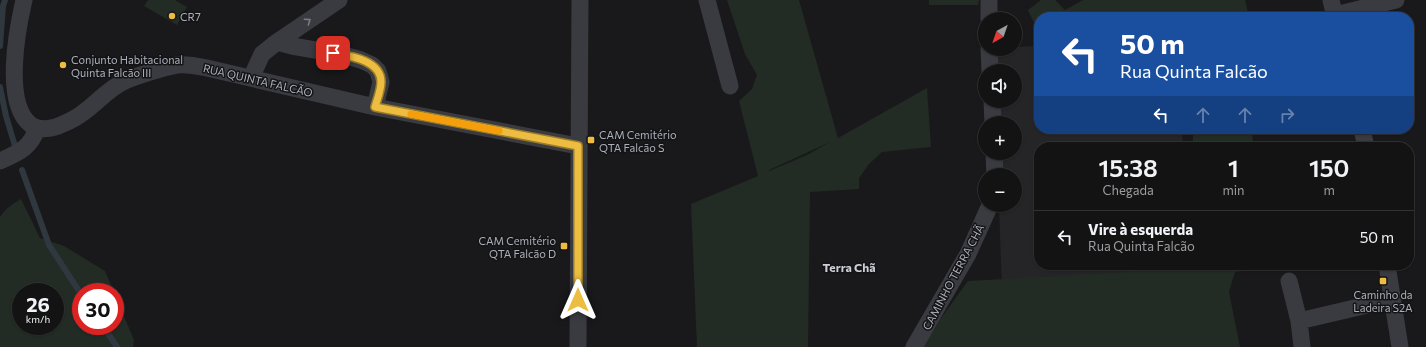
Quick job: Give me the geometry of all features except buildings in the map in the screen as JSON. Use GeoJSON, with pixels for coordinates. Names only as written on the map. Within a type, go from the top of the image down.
{"type":"FeatureCollection","features":[{"type":"Feature","properties":{"kind":"street"},"geometry":{"type":"LineString","coordinates":[[0,161],[17,154],[30,144],[37,128],[24,118],[19,109],[16,96],[14,66],[20,18],[24,0]]}},
{"type":"Feature","properties":{"kind":"street"},"geometry":{"type":"LineString","coordinates":[[251,78],[262,54],[277,42],[339,0]]}},
{"type":"Feature","properties":{"kind":"street"},"geometry":{"type":"LineString","coordinates":[[578,347],[580,0]]}},
{"type":"Feature","properties":{"kind":"street"},"geometry":{"type":"LineString","coordinates":[[707,0],[730,86]]}},
{"type":"Feature","properties":{"kind":"street"},"geometry":{"type":"LineString","coordinates":[[989,0],[989,12]]}},
{"type":"Feature","properties":{"kind":"street"},"geometry":{"type":"LineString","coordinates":[[1334,11],[1396,0]]}},
{"type":"Feature","properties":{"kind":"street"},"geometry":{"type":"LineString","coordinates":[[277,42],[344,55],[372,65],[378,71],[381,82],[375,107]]}},
{"type":"Feature","properties":{"kind":"street","name":"RUA QUINTA FALCÃO"},"geometry":{"type":"LineString","coordinates":[[37,128],[51,128],[83,113],[117,85],[126,80],[177,66],[207,68],[375,107],[578,146]]}},
{"type":"Feature","properties":{"kind":"street","name":"CAMINHO TERRA CHÃ"},"geometry":{"type":"LineString","coordinates":[[914,347],[968,254],[987,212]]}},
{"type":"Feature","properties":{"kind":"street"},"geometry":{"type":"LineString","coordinates":[[1388,270],[1400,347]]}},
{"type":"Feature","properties":{"kind":"street"},"geometry":{"type":"LineString","coordinates":[[1289,281],[1299,321],[1302,347]]}},
{"type":"Feature","properties":{"kind":"street"},"geometry":{"type":"LineString","coordinates":[[1299,321],[1393,299]]}},
{"type":"Feature","properties":{"kind":"shaded area","name":"CR7"},"geometry":{"type":"Polygon","coordinates":[[[148,0],[175,0],[187,7],[177,25],[144,6],[148,0]]]}},
{"type":"Feature","properties":{"kind":"shaded area"},"geometry":{"type":"Polygon","coordinates":[[[727,0],[799,0],[838,138],[927,88],[931,147],[882,152],[869,164],[859,178],[859,189],[810,192],[808,347],[697,347],[691,204],[758,176],[739,101],[752,89],[757,75],[745,54],[727,0]],[[830,142],[769,171],[807,155],[830,142]]]}},
{"type":"Feature","properties":{"kind":"shaded area"},"geometry":{"type":"Polygon","coordinates":[[[929,0],[979,0],[978,5],[929,5],[929,0]]]}},
{"type":"Feature","properties":{"kind":"shaded area"},"geometry":{"type":"Polygon","coordinates":[[[1041,0],[1055,0],[1065,10],[1083,0],[1245,0],[1248,12],[1034,12],[1034,23],[1028,10],[1041,0]]]}},
{"type":"Feature","properties":{"kind":"shaded area"},"geometry":{"type":"Polygon","coordinates":[[[1034,46],[1034,134],[1182,134],[1183,142],[1034,142],[1034,270],[1189,270],[1192,317],[1002,290],[999,212],[1022,212],[1022,168],[997,168],[996,160],[1022,160],[1022,116],[995,116],[994,108],[1022,108],[1022,64],[993,64],[992,56],[1022,56],[1022,47],[1034,46]]]}},
{"type":"Feature","properties":{"kind":"shaded area"},"geometry":{"type":"Polygon","coordinates":[[[1193,134],[1252,134],[1253,142],[1193,142],[1193,134]]]}},
{"type":"Feature","properties":{"kind":"shaded area"},"geometry":{"type":"Polygon","coordinates":[[[21,199],[40,238],[64,246],[105,271],[110,283],[72,283],[72,335],[124,335],[124,316],[134,340],[133,347],[0,347],[0,217],[6,209],[21,199]]]}},
{"type":"Feature","properties":{"kind":"shaded area"},"geometry":{"type":"Polygon","coordinates":[[[1160,270],[1252,270],[1235,272],[1229,292],[1240,347],[923,347],[939,321],[968,281],[1160,270]]]}},
{"type":"Feature","properties":{"kind":"waterway"},"geometry":{"type":"LineString","coordinates":[[0,46],[3,6],[5,0]]}},
{"type":"Feature","properties":{"kind":"waterway"},"geometry":{"type":"LineString","coordinates":[[0,87],[6,116],[15,146]]}},
{"type":"Feature","properties":{"kind":"waterway"},"geometry":{"type":"LineString","coordinates":[[22,170],[49,245],[74,283]]}},
{"type":"Feature","properties":{"kind":"waterway"},"geometry":{"type":"LineString","coordinates":[[109,335],[117,347]]}},
{"type":"Feature","properties":{"kind":"slow traffic"},"geometry":{"type":"LineString","coordinates":[[411,114],[499,131]]}},
{"type":"Feature","properties":{"kind":"place","name":"CR7"},"geometry":{"type":"Point","coordinates":[172,16]}},
{"type":"Feature","properties":{"kind":"place","name":"Conjunto Habitacional Quinta Falcão III"},"geometry":{"type":"Point","coordinates":[63,65]}},
{"type":"Feature","properties":{"kind":"place","name":"CAM Cemitério QTA Falcão S"},"geometry":{"type":"Point","coordinates":[591,140]}},
{"type":"Feature","properties":{"kind":"place","name":"CAM Cemitério QTA Falcão D"},"geometry":{"type":"Point","coordinates":[564,246]}},
{"type":"Feature","properties":{"kind":"place","name":"Caminho da Ladeira S2A"},"geometry":{"type":"Point","coordinates":[1383,281]}},
{"type":"Feature","properties":{"kind":"district","name":"Terra Chã"},"geometry":{"type":"Point","coordinates":[849,267]}},
{"type":"Feature","properties":{"kind":"route"},"geometry":{"type":"LineString","coordinates":[[333,53],[361,60],[372,65],[378,71],[381,82],[375,107],[578,146],[578,300]]}}]}
